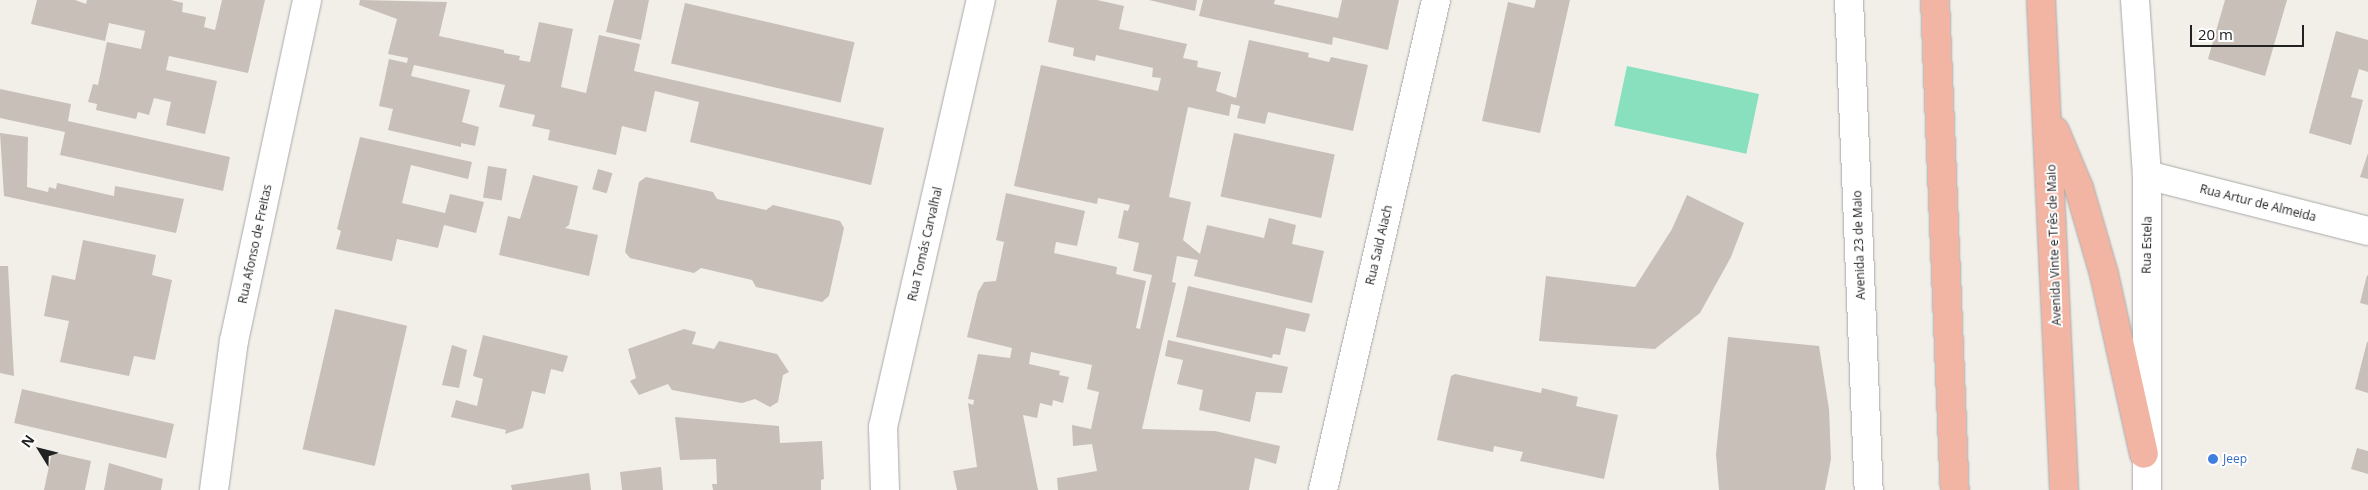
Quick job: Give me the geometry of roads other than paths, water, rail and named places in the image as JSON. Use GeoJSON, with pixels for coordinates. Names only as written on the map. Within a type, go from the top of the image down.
{"type":"FeatureCollection","features":[{"type":"Feature","properties":{"kind":"highway"},"geometry":{"type":"LineString","coordinates":[[1935,0],[1955,490]]}},
{"type":"Feature","properties":{"kind":"highway","name":"Avenida Vinte e Três de Maio"},"geometry":{"type":"LineString","coordinates":[[2041,0],[2048,115],[2064,490]]}},
{"type":"Feature","properties":{"kind":"highway"},"geometry":{"type":"LineString","coordinates":[[2048,115],[2079,188],[2104,274],[2144,454]]}},
{"type":"Feature","properties":{"kind":"street","name":"Rua Afonso de Freitas"},"geometry":{"type":"LineString","coordinates":[[214,490],[234,341],[307,0]]}},
{"type":"Feature","properties":{"kind":"street","name":"Rua Tomás Carvalhal"},"geometry":{"type":"LineString","coordinates":[[885,490],[883,427],[981,0]]}},
{"type":"Feature","properties":{"kind":"street","name":"Rua Said Aiach"},"geometry":{"type":"LineString","coordinates":[[1323,490],[1436,0]]}},
{"type":"Feature","properties":{"kind":"street","name":"Avenida 23 de Maio"},"geometry":{"type":"LineString","coordinates":[[1849,0],[1869,490]]}},
{"type":"Feature","properties":{"kind":"street","name":"Rua Estela"},"geometry":{"type":"LineString","coordinates":[[2134,0],[2147,175],[2144,454],[2147,490]]}},
{"type":"Feature","properties":{"kind":"street","name":"Rua Artur de Almeida"},"geometry":{"type":"LineString","coordinates":[[2147,175],[2368,231]]}},
{"type":"Feature","properties":{"kind":"place","name":"Jeep"},"geometry":{"type":"Point","coordinates":[2213,459]}}]}
